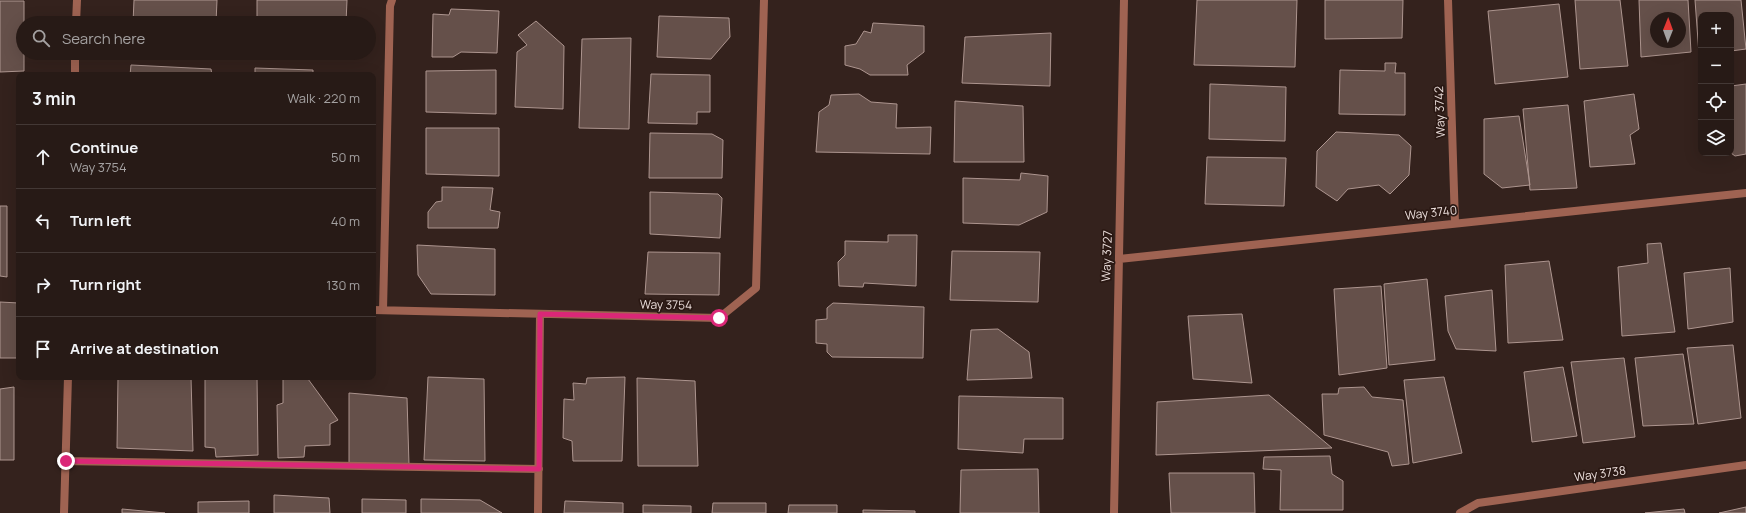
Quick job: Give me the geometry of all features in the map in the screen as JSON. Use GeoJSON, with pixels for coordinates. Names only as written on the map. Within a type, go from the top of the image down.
{"type":"FeatureCollection","features":[{"type":"Feature","properties":{"kind":"street"},"geometry":{"type":"LineString","coordinates":[[76,16],[77,0]]}},
{"type":"Feature","properties":{"kind":"street"},"geometry":{"type":"LineString","coordinates":[[383,310],[390,6],[392,0]]}},
{"type":"Feature","properties":{"kind":"street","name":"Way 3754"},"geometry":{"type":"LineString","coordinates":[[376,310],[719,318],[756,288],[764,0]]}},
{"type":"Feature","properties":{"kind":"street","name":"Way 3727"},"geometry":{"type":"LineString","coordinates":[[1114,513],[1124,0]]}},
{"type":"Feature","properties":{"kind":"street","name":"Way 3742"},"geometry":{"type":"LineString","coordinates":[[1448,0],[1455,223]]}},
{"type":"Feature","properties":{"kind":"street"},"geometry":{"type":"LineString","coordinates":[[75,60],[75,72]]}},
{"type":"Feature","properties":{"kind":"street","name":"Way 3740"},"geometry":{"type":"LineString","coordinates":[[1119,259],[1746,193]]}},
{"type":"Feature","properties":{"kind":"street"},"geometry":{"type":"LineString","coordinates":[[538,513],[540,314]]}},
{"type":"Feature","properties":{"kind":"street"},"geometry":{"type":"LineString","coordinates":[[64,513],[68,380]]}},
{"type":"Feature","properties":{"kind":"street"},"geometry":{"type":"LineString","coordinates":[[66,461],[539,469]]}},
{"type":"Feature","properties":{"kind":"street","name":"Way 3738"},"geometry":{"type":"LineString","coordinates":[[1460,513],[1478,503],[1746,465]]}},
{"type":"Feature","properties":{"kind":"building"},"geometry":{"type":"Polygon","coordinates":[[[134,0],[217,0],[216,16],[133,16],[134,0]]]}},
{"type":"Feature","properties":{"kind":"building"},"geometry":{"type":"Polygon","coordinates":[[[257,0],[347,0],[346,16],[257,16],[257,0]]]}},
{"type":"Feature","properties":{"kind":"building"},"geometry":{"type":"Polygon","coordinates":[[[1197,0],[1297,0],[1295,67],[1194,65],[1197,0]]]}},
{"type":"Feature","properties":{"kind":"building"},"geometry":{"type":"Polygon","coordinates":[[[1325,0],[1403,0],[1402,38],[1325,39],[1325,0]]]}},
{"type":"Feature","properties":{"kind":"building"},"geometry":{"type":"Polygon","coordinates":[[[1575,0],[1620,0],[1628,66],[1580,69],[1575,0]]]}},
{"type":"Feature","properties":{"kind":"building"},"geometry":{"type":"Polygon","coordinates":[[[1639,0],[1688,0],[1691,52],[1641,57],[1639,0]]]}},
{"type":"Feature","properties":{"kind":"building"},"geometry":{"type":"Polygon","coordinates":[[[1695,0],[1741,0],[1746,49],[1734,51],[1734,12],[1698,12],[1698,40],[1695,0]]]}},
{"type":"Feature","properties":{"kind":"building"},"geometry":{"type":"Polygon","coordinates":[[[0,1],[24,1],[24,16],[16,16],[16,60],[24,60],[24,71],[0,72],[0,1]]]}},
{"type":"Feature","properties":{"kind":"building"},"geometry":{"type":"Polygon","coordinates":[[[1559,4],[1568,77],[1495,84],[1488,11],[1559,4]]]}},
{"type":"Feature","properties":{"kind":"building"},"geometry":{"type":"Polygon","coordinates":[[[451,9],[499,11],[497,53],[461,52],[453,57],[432,57],[433,14],[449,15],[451,9]]]}},
{"type":"Feature","properties":{"kind":"building"},"geometry":{"type":"Polygon","coordinates":[[[659,16],[729,18],[730,37],[711,59],[657,57],[659,16]]]}},
{"type":"Feature","properties":{"kind":"building"},"geometry":{"type":"Polygon","coordinates":[[[536,21],[564,46],[563,109],[515,107],[517,52],[527,45],[518,35],[536,21]]]}},
{"type":"Feature","properties":{"kind":"building"},"geometry":{"type":"Polygon","coordinates":[[[873,23],[924,26],[924,52],[907,65],[908,75],[870,75],[860,69],[845,65],[845,46],[856,44],[864,31],[871,33],[873,23]]]}},
{"type":"Feature","properties":{"kind":"building"},"geometry":{"type":"Polygon","coordinates":[[[1051,33],[1050,86],[962,83],[965,37],[1051,33]]]}},
{"type":"Feature","properties":{"kind":"building"},"geometry":{"type":"Polygon","coordinates":[[[631,38],[629,129],[579,128],[582,39],[631,38]]]}},
{"type":"Feature","properties":{"kind":"building"},"geometry":{"type":"Polygon","coordinates":[[[1385,63],[1396,63],[1395,73],[1405,73],[1405,115],[1339,114],[1340,70],[1385,71],[1385,63]]]}},
{"type":"Feature","properties":{"kind":"building"},"geometry":{"type":"Polygon","coordinates":[[[131,65],[211,69],[212,72],[130,72],[131,65]]]}},
{"type":"Feature","properties":{"kind":"building"},"geometry":{"type":"Polygon","coordinates":[[[255,68],[313,70],[313,72],[255,72],[255,68]]]}},
{"type":"Feature","properties":{"kind":"building"},"geometry":{"type":"Polygon","coordinates":[[[496,70],[496,114],[426,112],[426,71],[496,70]]]}},
{"type":"Feature","properties":{"kind":"building"},"geometry":{"type":"Polygon","coordinates":[[[651,74],[710,75],[710,112],[697,112],[697,124],[648,123],[651,74]]]}},
{"type":"Feature","properties":{"kind":"building"},"geometry":{"type":"Polygon","coordinates":[[[1210,84],[1286,87],[1285,141],[1209,139],[1210,84]]]}},
{"type":"Feature","properties":{"kind":"building"},"geometry":{"type":"Polygon","coordinates":[[[1746,84],[1746,154],[1735,156],[1734,155],[1734,86],[1746,84]]]}},
{"type":"Feature","properties":{"kind":"building"},"geometry":{"type":"Polygon","coordinates":[[[859,94],[871,102],[897,104],[896,128],[931,127],[930,154],[816,152],[819,112],[829,105],[831,95],[859,94]]]}},
{"type":"Feature","properties":{"kind":"building"},"geometry":{"type":"Polygon","coordinates":[[[1634,94],[1639,129],[1630,135],[1635,164],[1590,167],[1584,101],[1634,94]]]}},
{"type":"Feature","properties":{"kind":"building"},"geometry":{"type":"Polygon","coordinates":[[[955,101],[1023,106],[1024,162],[954,162],[955,101]]]}},
{"type":"Feature","properties":{"kind":"building"},"geometry":{"type":"Polygon","coordinates":[[[1568,105],[1577,188],[1530,190],[1523,109],[1568,105]]]}},
{"type":"Feature","properties":{"kind":"building"},"geometry":{"type":"Polygon","coordinates":[[[1519,116],[1530,185],[1502,188],[1484,174],[1484,119],[1519,116]]]}},
{"type":"Feature","properties":{"kind":"building"},"geometry":{"type":"Polygon","coordinates":[[[426,128],[499,128],[499,176],[426,174],[426,128]]]}},
{"type":"Feature","properties":{"kind":"building"},"geometry":{"type":"Polygon","coordinates":[[[1336,132],[1399,135],[1411,146],[1409,175],[1390,194],[1379,185],[1348,189],[1337,201],[1316,187],[1317,151],[1336,132]]]}},
{"type":"Feature","properties":{"kind":"building"},"geometry":{"type":"Polygon","coordinates":[[[650,133],[712,134],[723,140],[722,178],[649,178],[650,133]]]}},
{"type":"Feature","properties":{"kind":"building"},"geometry":{"type":"Polygon","coordinates":[[[1207,157],[1286,158],[1284,206],[1205,204],[1207,157]]]}},
{"type":"Feature","properties":{"kind":"building"},"geometry":{"type":"Polygon","coordinates":[[[1021,173],[1048,176],[1047,212],[1019,225],[963,223],[963,178],[1020,180],[1021,173]]]}},
{"type":"Feature","properties":{"kind":"building"},"geometry":{"type":"Polygon","coordinates":[[[442,187],[493,188],[490,210],[500,212],[498,228],[428,228],[428,212],[436,202],[442,201],[442,187]]]}},
{"type":"Feature","properties":{"kind":"building"},"geometry":{"type":"Polygon","coordinates":[[[650,192],[718,194],[722,198],[720,238],[650,234],[650,192]]]}},
{"type":"Feature","properties":{"kind":"building"},"geometry":{"type":"Polygon","coordinates":[[[0,206],[7,206],[7,277],[0,276],[0,206]]]}},
{"type":"Feature","properties":{"kind":"building"},"geometry":{"type":"Polygon","coordinates":[[[888,235],[917,235],[916,286],[864,283],[863,287],[839,286],[838,262],[845,255],[845,241],[888,242],[888,235]]]}},
{"type":"Feature","properties":{"kind":"building"},"geometry":{"type":"Polygon","coordinates":[[[1661,243],[1675,332],[1622,336],[1618,267],[1648,263],[1647,244],[1661,243]]]}},
{"type":"Feature","properties":{"kind":"building"},"geometry":{"type":"Polygon","coordinates":[[[417,245],[495,249],[495,295],[431,294],[418,275],[417,245]]]}},
{"type":"Feature","properties":{"kind":"building"},"geometry":{"type":"Polygon","coordinates":[[[952,251],[1040,252],[1038,302],[950,300],[952,251]]]}},
{"type":"Feature","properties":{"kind":"building"},"geometry":{"type":"Polygon","coordinates":[[[648,252],[720,253],[719,295],[645,294],[648,252]]]}},
{"type":"Feature","properties":{"kind":"building"},"geometry":{"type":"Polygon","coordinates":[[[1549,261],[1563,340],[1508,343],[1505,265],[1549,261]]]}},
{"type":"Feature","properties":{"kind":"building"},"geometry":{"type":"Polygon","coordinates":[[[1730,268],[1733,322],[1688,329],[1684,273],[1730,268]]]}},
{"type":"Feature","properties":{"kind":"building"},"geometry":{"type":"Polygon","coordinates":[[[1427,279],[1435,360],[1389,365],[1384,284],[1427,279]]]}},
{"type":"Feature","properties":{"kind":"building"},"geometry":{"type":"Polygon","coordinates":[[[1381,286],[1387,368],[1339,375],[1334,289],[1381,286]]]}},
{"type":"Feature","properties":{"kind":"building"},"geometry":{"type":"Polygon","coordinates":[[[1492,290],[1496,351],[1456,349],[1448,331],[1445,296],[1492,290]]]}},
{"type":"Feature","properties":{"kind":"building"},"geometry":{"type":"Polygon","coordinates":[[[0,302],[16,303],[16,358],[0,358],[0,302]]]}},
{"type":"Feature","properties":{"kind":"building"},"geometry":{"type":"Polygon","coordinates":[[[833,303],[924,307],[923,358],[832,357],[827,352],[827,344],[816,343],[816,320],[827,319],[827,308],[833,303]]]}},
{"type":"Feature","properties":{"kind":"building"},"geometry":{"type":"Polygon","coordinates":[[[1242,314],[1252,383],[1193,379],[1188,316],[1242,314]]]}},
{"type":"Feature","properties":{"kind":"building"},"geometry":{"type":"Polygon","coordinates":[[[998,329],[1029,352],[1032,378],[967,380],[971,330],[998,329]]]}},
{"type":"Feature","properties":{"kind":"building"},"geometry":{"type":"Polygon","coordinates":[[[1733,345],[1741,418],[1698,424],[1687,348],[1733,345]]]}},
{"type":"Feature","properties":{"kind":"building"},"geometry":{"type":"Polygon","coordinates":[[[1683,354],[1694,424],[1643,426],[1635,358],[1683,354]]]}},
{"type":"Feature","properties":{"kind":"building"},"geometry":{"type":"Polygon","coordinates":[[[1624,358],[1635,437],[1583,443],[1571,362],[1624,358]]]}},
{"type":"Feature","properties":{"kind":"building"},"geometry":{"type":"Polygon","coordinates":[[[1563,367],[1577,436],[1532,442],[1524,372],[1563,367]]]}},
{"type":"Feature","properties":{"kind":"building"},"geometry":{"type":"Polygon","coordinates":[[[428,377],[484,379],[485,461],[424,460],[428,377]]]}},
{"type":"Feature","properties":{"kind":"building"},"geometry":{"type":"Polygon","coordinates":[[[625,377],[622,461],[573,461],[572,441],[563,438],[564,399],[574,400],[573,383],[586,384],[587,378],[625,377]]]}},
{"type":"Feature","properties":{"kind":"building"},"geometry":{"type":"Polygon","coordinates":[[[1444,377],[1462,453],[1413,463],[1404,380],[1444,377]]]}},
{"type":"Feature","properties":{"kind":"building"},"geometry":{"type":"Polygon","coordinates":[[[637,378],[695,381],[698,466],[638,466],[637,378]]]}},
{"type":"Feature","properties":{"kind":"building"},"geometry":{"type":"Polygon","coordinates":[[[118,380],[191,380],[193,451],[117,448],[118,380]]]}},
{"type":"Feature","properties":{"kind":"building"},"geometry":{"type":"Polygon","coordinates":[[[205,380],[257,380],[258,455],[216,457],[215,448],[205,447],[205,380]]]}},
{"type":"Feature","properties":{"kind":"building"},"geometry":{"type":"Polygon","coordinates":[[[283,380],[309,380],[338,420],[330,424],[330,445],[305,446],[304,457],[278,458],[277,405],[283,403],[283,380]]]}},
{"type":"Feature","properties":{"kind":"building"},"geometry":{"type":"Polygon","coordinates":[[[14,387],[14,460],[0,460],[0,389],[14,387]]]}},
{"type":"Feature","properties":{"kind":"building"},"geometry":{"type":"Polygon","coordinates":[[[1364,387],[1372,397],[1403,400],[1409,464],[1392,466],[1388,452],[1324,435],[1322,394],[1338,394],[1339,388],[1364,387]]]}},
{"type":"Feature","properties":{"kind":"building"},"geometry":{"type":"Polygon","coordinates":[[[349,393],[407,398],[409,465],[349,465],[349,393]]]}},
{"type":"Feature","properties":{"kind":"building"},"geometry":{"type":"Polygon","coordinates":[[[1269,395],[1332,448],[1156,455],[1157,402],[1269,395]]]}},
{"type":"Feature","properties":{"kind":"building"},"geometry":{"type":"Polygon","coordinates":[[[959,396],[1063,398],[1063,439],[1024,439],[1023,453],[958,449],[959,396]]]}},
{"type":"Feature","properties":{"kind":"building"},"geometry":{"type":"Polygon","coordinates":[[[1330,456],[1332,474],[1343,481],[1343,510],[1280,510],[1281,470],[1263,469],[1264,457],[1330,456]]]}},
{"type":"Feature","properties":{"kind":"building"},"geometry":{"type":"Polygon","coordinates":[[[1038,469],[1039,513],[960,513],[961,470],[1038,469]]]}},
{"type":"Feature","properties":{"kind":"building"},"geometry":{"type":"Polygon","coordinates":[[[1169,473],[1254,473],[1255,513],[1171,513],[1169,473]]]}},
{"type":"Feature","properties":{"kind":"building"},"geometry":{"type":"Polygon","coordinates":[[[274,495],[329,498],[330,513],[274,513],[274,495]]]}},
{"type":"Feature","properties":{"kind":"building"},"geometry":{"type":"Polygon","coordinates":[[[362,499],[406,500],[406,513],[362,513],[362,499]]]}},
{"type":"Feature","properties":{"kind":"building"},"geometry":{"type":"Polygon","coordinates":[[[421,499],[480,500],[502,513],[421,513],[421,499]]]}},
{"type":"Feature","properties":{"kind":"building"},"geometry":{"type":"Polygon","coordinates":[[[249,501],[249,513],[198,513],[198,502],[249,501]]]}},
{"type":"Feature","properties":{"kind":"building"},"geometry":{"type":"Polygon","coordinates":[[[565,501],[623,503],[623,513],[564,513],[565,501]]]}},
{"type":"Feature","properties":{"kind":"building"},"geometry":{"type":"Polygon","coordinates":[[[713,503],[766,503],[766,513],[712,513],[713,503]]]}},
{"type":"Feature","properties":{"kind":"building"},"geometry":{"type":"Polygon","coordinates":[[[643,505],[691,506],[691,513],[643,513],[643,505]]]}},
{"type":"Feature","properties":{"kind":"building"},"geometry":{"type":"Polygon","coordinates":[[[789,505],[837,505],[837,513],[788,513],[789,505]]]}},
{"type":"Feature","properties":{"kind":"building"},"geometry":{"type":"Polygon","coordinates":[[[1746,507],[1746,513],[1719,513],[1746,507]]]}},
{"type":"Feature","properties":{"kind":"building"},"geometry":{"type":"Polygon","coordinates":[[[122,509],[165,513],[122,513],[122,509]]]}},
{"type":"Feature","properties":{"kind":"building"},"geometry":{"type":"Polygon","coordinates":[[[1684,509],[1685,513],[1645,513],[1684,509]]]}},
{"type":"Feature","properties":{"kind":"building"},"geometry":{"type":"Polygon","coordinates":[[[863,510],[915,511],[915,513],[863,513],[863,510]]]}},
{"type":"Feature","properties":{"kind":"route"},"geometry":{"type":"LineString","coordinates":[[66,461],[539,469],[540,314],[719,318]]}}]}
